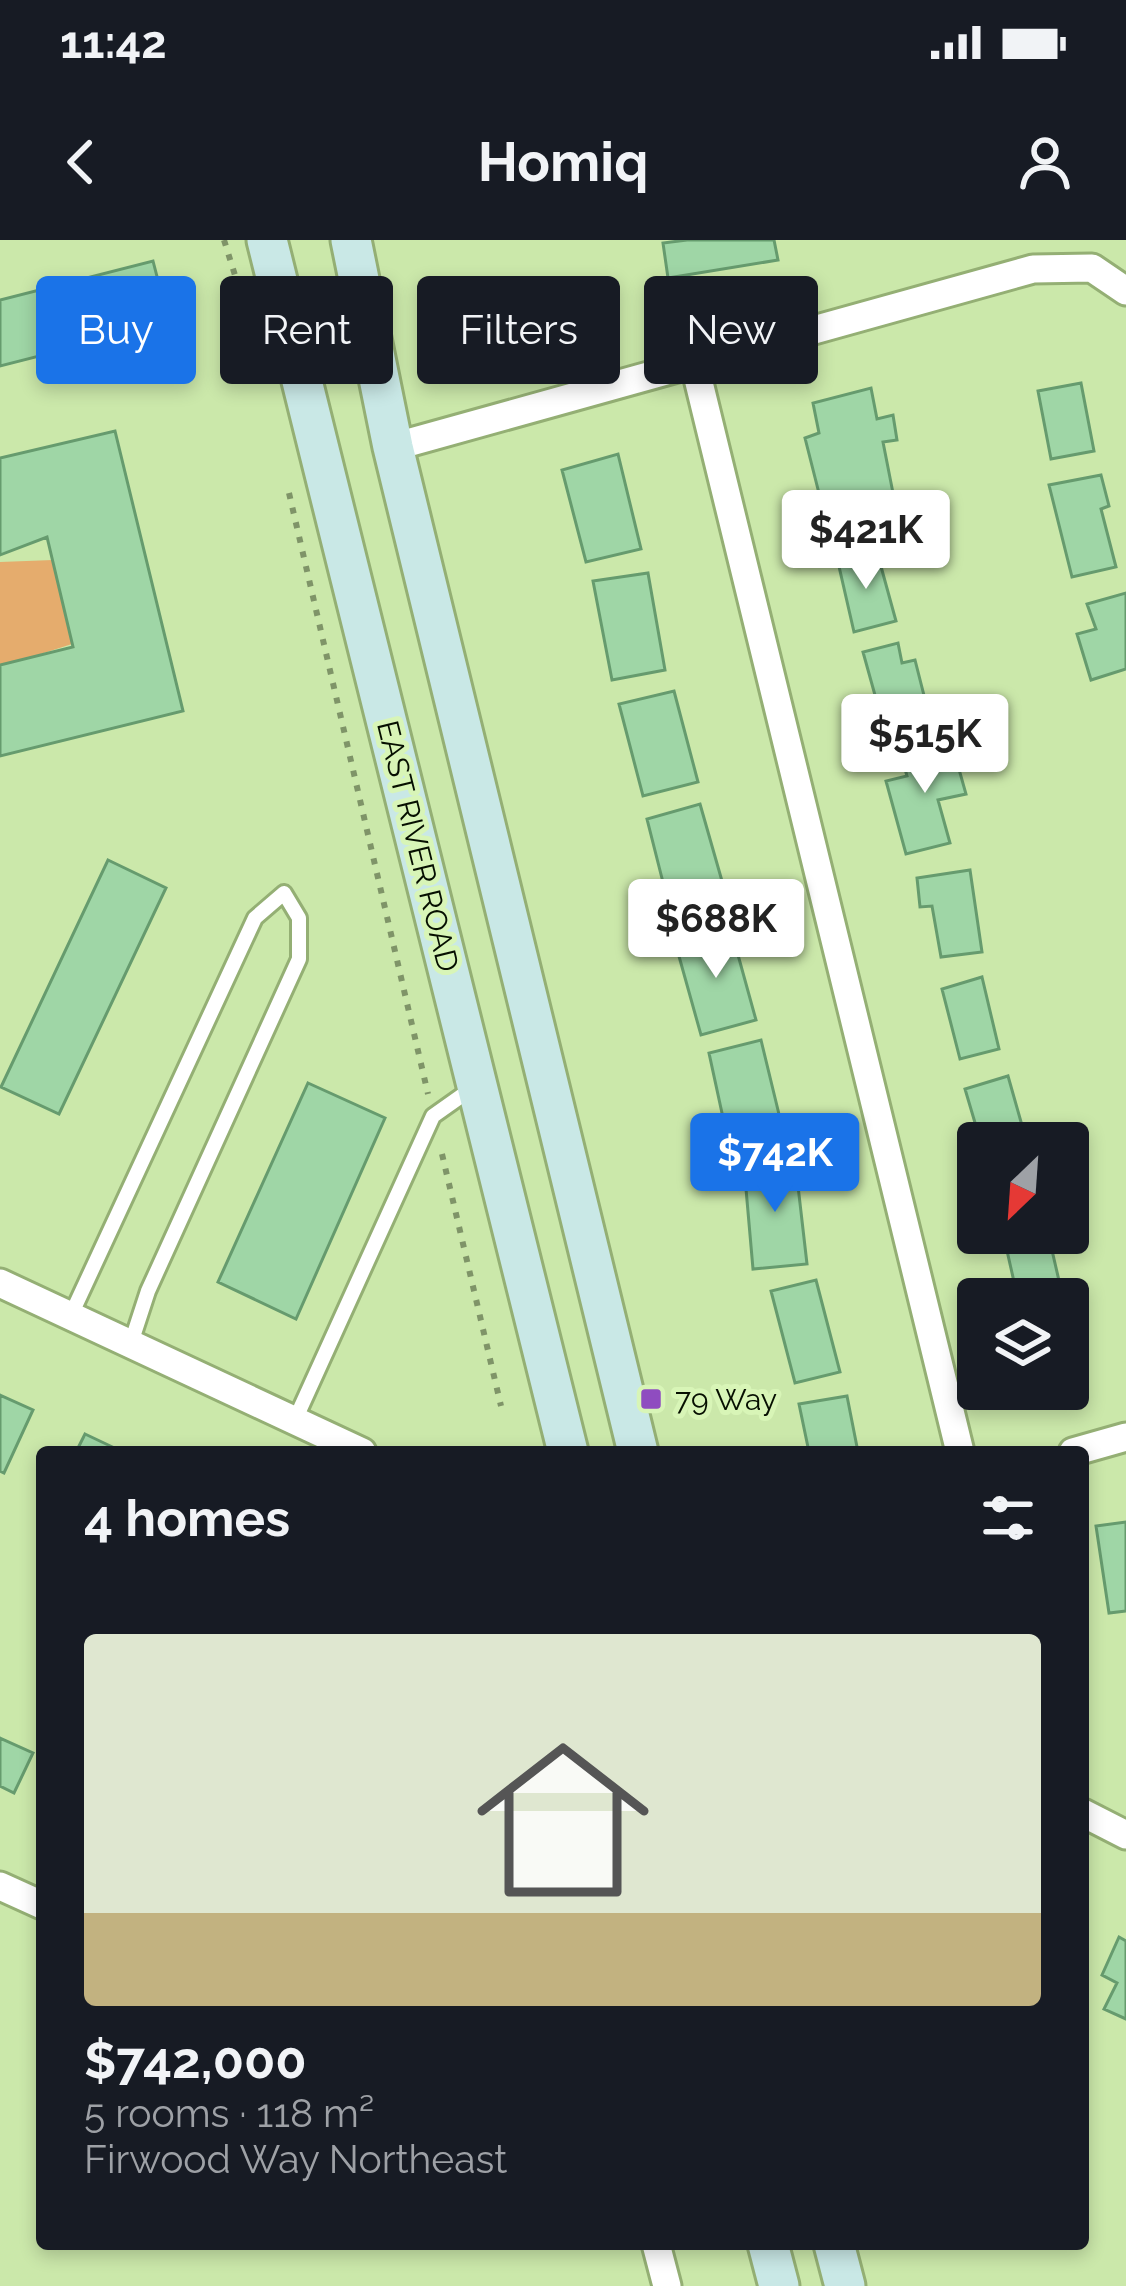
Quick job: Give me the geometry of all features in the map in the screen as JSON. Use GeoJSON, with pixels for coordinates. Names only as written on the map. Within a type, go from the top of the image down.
{"type":"FeatureCollection","features":[{"type":"Feature","properties":{"kind":"main road","name":"EAST RIVER ROAD"},"geometry":{"type":"LineString","coordinates":[[268,240],[567,1446]]}},
{"type":"Feature","properties":{"kind":"main road"},"geometry":{"type":"LineString","coordinates":[[351,240],[393,447],[637,1446]]}},
{"type":"Feature","properties":{"kind":"main road"},"geometry":{"type":"LineString","coordinates":[[769,2250],[778,2286]]}},
{"type":"Feature","properties":{"kind":"main road"},"geometry":{"type":"LineString","coordinates":[[836,2250],[845,2286]]}},
{"type":"Feature","properties":{"kind":"street"},"geometry":{"type":"LineString","coordinates":[[818,328],[1033,269],[1092,268],[1126,291]]}},
{"type":"Feature","properties":{"kind":"street"},"geometry":{"type":"LineString","coordinates":[[393,447],[644,376]]}},
{"type":"Feature","properties":{"kind":"street"},"geometry":{"type":"LineString","coordinates":[[699,384],[959,1446]]}},
{"type":"Feature","properties":{"kind":"street"},"geometry":{"type":"LineString","coordinates":[[0,1283],[349,1446]]}},
{"type":"Feature","properties":{"kind":"street"},"geometry":{"type":"LineString","coordinates":[[1089,1447],[1126,1437]]}},
{"type":"Feature","properties":{"kind":"street"},"geometry":{"type":"LineString","coordinates":[[1089,1816],[1126,1834]]}},
{"type":"Feature","properties":{"kind":"street"},"geometry":{"type":"LineString","coordinates":[[0,1886],[36,1902]]}},
{"type":"Feature","properties":{"kind":"street"},"geometry":{"type":"LineString","coordinates":[[658,2250],[667,2286]]}},
{"type":"Feature","properties":{"kind":"lane"},"geometry":{"type":"LineString","coordinates":[[71,1315],[255,918],[284,893],[299,918],[298,959],[148,1292],[131,1343]]}},
{"type":"Feature","properties":{"kind":"lane"},"geometry":{"type":"LineString","coordinates":[[295,1420],[434,1116],[478,1085]]}},
{"type":"Feature","properties":{"kind":"path"},"geometry":{"type":"LineString","coordinates":[[224,240],[235,276]]}},
{"type":"Feature","properties":{"kind":"path"},"geometry":{"type":"LineString","coordinates":[[286,479],[501,1406]]}},
{"type":"Feature","properties":{"kind":"shaded area"},"geometry":{"type":"Polygon","coordinates":[[[53,560],[72,644],[0,667],[0,562],[53,560]]]}},
{"type":"Feature","properties":{"kind":"building"},"geometry":{"type":"Polygon","coordinates":[[[774,240],[778,260],[668,276],[663,243],[774,240]]]}},
{"type":"Feature","properties":{"kind":"building"},"geometry":{"type":"Polygon","coordinates":[[[153,261],[157,276],[94,276],[153,261]]]}},
{"type":"Feature","properties":{"kind":"building"},"geometry":{"type":"Polygon","coordinates":[[[36,291],[36,357],[0,366],[0,300],[36,291]]]}},
{"type":"Feature","properties":{"kind":"building"},"geometry":{"type":"Polygon","coordinates":[[[1081,383],[1094,451],[1051,459],[1038,391],[1081,383]]]}},
{"type":"Feature","properties":{"kind":"building"},"geometry":{"type":"Polygon","coordinates":[[[871,388],[877,419],[893,415],[897,440],[883,442],[893,493],[823,509],[805,438],[819,433],[813,403],[871,388]]]}},
{"type":"Feature","properties":{"kind":"building"},"geometry":{"type":"Polygon","coordinates":[[[115,431],[183,711],[0,756],[0,665],[73,647],[47,537],[0,555],[0,458],[115,431]]]}},
{"type":"Feature","properties":{"kind":"building"},"geometry":{"type":"Polygon","coordinates":[[[618,454],[641,549],[586,562],[562,470],[618,454]]]}},
{"type":"Feature","properties":{"kind":"building"},"geometry":{"type":"Polygon","coordinates":[[[1101,475],[1109,506],[1101,509],[1116,567],[1072,577],[1049,485],[1101,475]]]}},
{"type":"Feature","properties":{"kind":"building"},"geometry":{"type":"Polygon","coordinates":[[[877,552],[896,621],[854,632],[838,562],[877,552]]]}},
{"type":"Feature","properties":{"kind":"building"},"geometry":{"type":"Polygon","coordinates":[[[648,573],[665,670],[612,680],[593,581],[648,573]]]}},
{"type":"Feature","properties":{"kind":"building"},"geometry":{"type":"Polygon","coordinates":[[[1126,593],[1126,669],[1091,680],[1077,634],[1096,629],[1087,604],[1126,593]]]}},
{"type":"Feature","properties":{"kind":"building"},"geometry":{"type":"Polygon","coordinates":[[[898,643],[902,663],[915,660],[933,731],[888,742],[863,652],[898,643]]]}},
{"type":"Feature","properties":{"kind":"building"},"geometry":{"type":"Polygon","coordinates":[[[674,691],[698,782],[643,796],[619,704],[674,691]]]}},
{"type":"Feature","properties":{"kind":"building"},"geometry":{"type":"Polygon","coordinates":[[[951,741],[966,794],[938,800],[950,843],[906,854],[886,781],[907,776],[901,755],[951,741]]]}},
{"type":"Feature","properties":{"kind":"building"},"geometry":{"type":"Polygon","coordinates":[[[700,804],[728,902],[672,918],[647,819],[700,804]]]}},
{"type":"Feature","properties":{"kind":"building"},"geometry":{"type":"Polygon","coordinates":[[[108,860],[166,888],[59,1114],[1,1087],[108,860]]]}},
{"type":"Feature","properties":{"kind":"building"},"geometry":{"type":"Polygon","coordinates":[[[970,870],[982,952],[941,957],[932,906],[920,907],[917,878],[970,870]]]}},
{"type":"Feature","properties":{"kind":"building"},"geometry":{"type":"Polygon","coordinates":[[[730,926],[756,1020],[701,1035],[675,942],[730,926]]]}},
{"type":"Feature","properties":{"kind":"building"},"geometry":{"type":"Polygon","coordinates":[[[982,977],[999,1049],[960,1059],[942,989],[982,977]]]}},
{"type":"Feature","properties":{"kind":"building"},"geometry":{"type":"Polygon","coordinates":[[[761,1040],[785,1139],[730,1150],[709,1053],[761,1040]]]}},
{"type":"Feature","properties":{"kind":"building"},"geometry":{"type":"Polygon","coordinates":[[[1008,1076],[1021,1122],[975,1122],[965,1089],[1008,1076]]]}},
{"type":"Feature","properties":{"kind":"building"},"geometry":{"type":"Polygon","coordinates":[[[308,1083],[385,1118],[296,1319],[218,1282],[308,1083]]]}},
{"type":"Feature","properties":{"kind":"building"},"geometry":{"type":"Polygon","coordinates":[[[795,1160],[807,1264],[753,1269],[744,1166],[795,1160]]]}},
{"type":"Feature","properties":{"kind":"building"},"geometry":{"type":"Polygon","coordinates":[[[1008,1254],[1053,1254],[1058,1278],[1013,1278],[1008,1254]]]}},
{"type":"Feature","properties":{"kind":"building"},"geometry":{"type":"Polygon","coordinates":[[[816,1280],[840,1372],[795,1383],[771,1291],[816,1280]]]}},
{"type":"Feature","properties":{"kind":"building"},"geometry":{"type":"Polygon","coordinates":[[[0,1395],[33,1410],[4,1473],[0,1471],[0,1395]]]}},
{"type":"Feature","properties":{"kind":"building"},"geometry":{"type":"Polygon","coordinates":[[[847,1396],[857,1446],[808,1446],[799,1404],[847,1396]]]}},
{"type":"Feature","properties":{"kind":"building"},"geometry":{"type":"Polygon","coordinates":[[[85,1434],[110,1446],[79,1446],[85,1434]]]}},
{"type":"Feature","properties":{"kind":"building"},"geometry":{"type":"Polygon","coordinates":[[[1126,1522],[1126,1611],[1109,1613],[1096,1526],[1126,1522]]]}},
{"type":"Feature","properties":{"kind":"building"},"geometry":{"type":"Polygon","coordinates":[[[0,1738],[33,1753],[14,1793],[0,1786],[0,1738]]]}},
{"type":"Feature","properties":{"kind":"building"},"geometry":{"type":"Polygon","coordinates":[[[1119,1937],[1126,1941],[1126,2019],[1104,2009],[1117,1983],[1102,1975],[1119,1937]]]}},
{"type":"Feature","properties":{"kind":"place","name":"79 Way"},"geometry":{"type":"Point","coordinates":[651,1399]}}]}
